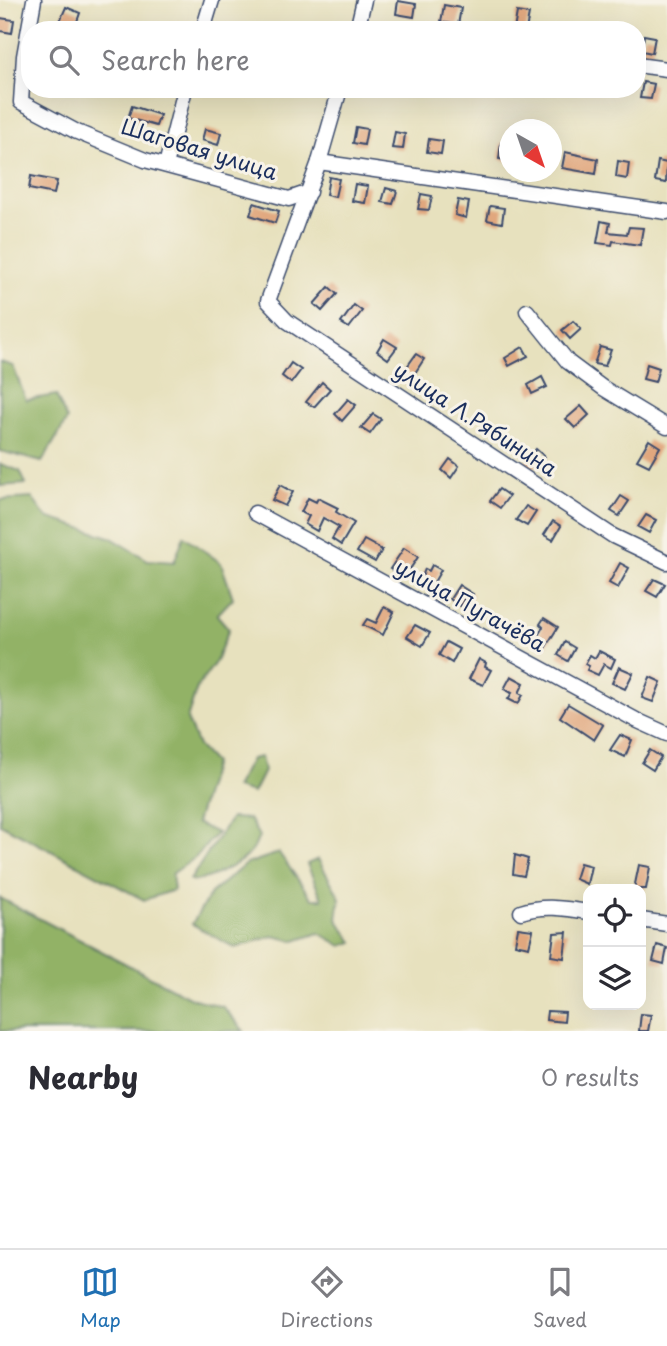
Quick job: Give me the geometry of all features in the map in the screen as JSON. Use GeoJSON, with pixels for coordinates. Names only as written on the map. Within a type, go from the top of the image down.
{"type":"FeatureCollection","features":[{"type":"Feature","properties":{"kind":"street","name":"Шаговая улица"},"geometry":{"type":"LineString","coordinates":[[30,21],[34,0]]}},
{"type":"Feature","properties":{"kind":"street"},"geometry":{"type":"LineString","coordinates":[[206,21],[212,0]]}},
{"type":"Feature","properties":{"kind":"street"},"geometry":{"type":"LineString","coordinates":[[363,21],[364,0]]}},
{"type":"Feature","properties":{"kind":"street"},"geometry":{"type":"LineString","coordinates":[[646,66],[667,69]]}},
{"type":"Feature","properties":{"kind":"street","name":"Шаговая улица"},"geometry":{"type":"LineString","coordinates":[[21,98],[21,102],[77,132],[145,160],[289,199],[309,192]]}},
{"type":"Feature","properties":{"kind":"street"},"geometry":{"type":"LineString","coordinates":[[166,165],[183,98]]}},
{"type":"Feature","properties":{"kind":"street"},"geometry":{"type":"LineString","coordinates":[[309,192],[337,98]]}},
{"type":"Feature","properties":{"kind":"street"},"geometry":{"type":"LineString","coordinates":[[319,162],[667,212]]}},
{"type":"Feature","properties":{"kind":"street","name":"улица Л.Рябинина"},"geometry":{"type":"LineString","coordinates":[[309,192],[268,301],[287,321],[612,536],[667,562]]}},
{"type":"Feature","properties":{"kind":"street"},"geometry":{"type":"LineString","coordinates":[[527,311],[568,362],[603,388],[667,426]]}},
{"type":"Feature","properties":{"kind":"street","name":"улица Пугачёва"},"geometry":{"type":"LineString","coordinates":[[255,513],[636,720],[667,734]]}},
{"type":"Feature","properties":{"kind":"street"},"geometry":{"type":"LineString","coordinates":[[521,912],[535,908],[583,911]]}},
{"type":"Feature","properties":{"kind":"street"},"geometry":{"type":"LineString","coordinates":[[646,921],[667,924]]}},
{"type":"Feature","properties":{"kind":"green space"},"geometry":{"type":"Polygon","coordinates":[[[0,362],[13,366],[26,400],[56,395],[67,420],[42,462],[0,451],[0,362]]]}},
{"type":"Feature","properties":{"kind":"green space"},"geometry":{"type":"Polygon","coordinates":[[[0,464],[20,471],[26,484],[0,486],[0,464]]]}},
{"type":"Feature","properties":{"kind":"green space"},"geometry":{"type":"Polygon","coordinates":[[[32,498],[46,517],[110,537],[148,560],[174,562],[184,536],[221,563],[233,598],[217,615],[229,629],[216,661],[197,688],[187,719],[198,746],[214,763],[196,823],[217,833],[196,857],[172,874],[174,890],[144,900],[0,824],[0,500],[32,498]]]}},
{"type":"Feature","properties":{"kind":"green space"},"geometry":{"type":"Polygon","coordinates":[[[261,757],[264,771],[253,793],[235,788],[251,759],[261,757]]]}},
{"type":"Feature","properties":{"kind":"green space"},"geometry":{"type":"Polygon","coordinates":[[[231,818],[249,819],[259,836],[254,849],[222,872],[204,879],[190,880],[231,818]]]}},
{"type":"Feature","properties":{"kind":"green space"},"geometry":{"type":"Polygon","coordinates":[[[279,853],[312,899],[322,899],[307,864],[318,859],[340,898],[337,919],[353,942],[342,946],[319,933],[295,941],[273,936],[235,948],[192,924],[211,893],[246,864],[279,853]]]}},
{"type":"Feature","properties":{"kind":"green space"},"geometry":{"type":"Polygon","coordinates":[[[0,898],[191,998],[223,1007],[244,1031],[0,1031],[0,898]]]}},
{"type":"Feature","properties":{"kind":"building"},"geometry":{"type":"Polygon","coordinates":[[[398,1],[416,4],[414,17],[396,14],[398,1]]]}},
{"type":"Feature","properties":{"kind":"building"},"geometry":{"type":"Polygon","coordinates":[[[444,5],[461,8],[459,21],[441,21],[444,5]]]}},
{"type":"Feature","properties":{"kind":"building"},"geometry":{"type":"Polygon","coordinates":[[[66,7],[80,13],[77,21],[60,21],[66,7]]]}},
{"type":"Feature","properties":{"kind":"building"},"geometry":{"type":"Polygon","coordinates":[[[517,12],[529,14],[528,21],[516,21],[517,12]]]}},
{"type":"Feature","properties":{"kind":"building"},"geometry":{"type":"Polygon","coordinates":[[[0,18],[14,20],[12,33],[0,31],[0,18]]]}},
{"type":"Feature","properties":{"kind":"building"},"geometry":{"type":"Polygon","coordinates":[[[646,35],[655,37],[652,53],[646,52],[646,35]]]}},
{"type":"Feature","properties":{"kind":"building"},"geometry":{"type":"Polygon","coordinates":[[[646,83],[654,84],[651,99],[640,98],[646,98],[646,83]]]}},
{"type":"Feature","properties":{"kind":"building"},"geometry":{"type":"Polygon","coordinates":[[[132,106],[160,115],[156,126],[128,118],[132,106]]]}},
{"type":"Feature","properties":{"kind":"building"},"geometry":{"type":"Polygon","coordinates":[[[356,127],[367,129],[364,145],[353,143],[356,127]]]}},
{"type":"Feature","properties":{"kind":"building"},"geometry":{"type":"Polygon","coordinates":[[[205,129],[221,133],[218,145],[202,140],[205,129]]]}},
{"type":"Feature","properties":{"kind":"building"},"geometry":{"type":"Polygon","coordinates":[[[395,132],[405,134],[403,149],[392,148],[395,132]]]}},
{"type":"Feature","properties":{"kind":"building"},"geometry":{"type":"Polygon","coordinates":[[[429,139],[443,141],[441,154],[427,152],[429,139]]]}},
{"type":"Feature","properties":{"kind":"building"},"geometry":{"type":"Polygon","coordinates":[[[565,152],[598,159],[596,174],[562,168],[565,152]]]}},
{"type":"Feature","properties":{"kind":"building"},"geometry":{"type":"Polygon","coordinates":[[[618,161],[629,163],[627,179],[616,177],[618,161]]]}},
{"type":"Feature","properties":{"kind":"building"},"geometry":{"type":"Polygon","coordinates":[[[658,161],[667,163],[666,183],[655,181],[658,161]]]}},
{"type":"Feature","properties":{"kind":"building"},"geometry":{"type":"Polygon","coordinates":[[[31,176],[57,181],[54,194],[29,189],[31,176]]]}},
{"type":"Feature","properties":{"kind":"building"},"geometry":{"type":"Polygon","coordinates":[[[329,177],[339,179],[335,197],[326,195],[329,177]]]}},
{"type":"Feature","properties":{"kind":"building"},"geometry":{"type":"Polygon","coordinates":[[[355,184],[368,186],[365,203],[352,201],[355,184]]]}},
{"type":"Feature","properties":{"kind":"building"},"geometry":{"type":"Polygon","coordinates":[[[386,188],[397,191],[393,204],[382,202],[386,188]]]}},
{"type":"Feature","properties":{"kind":"building"},"geometry":{"type":"Polygon","coordinates":[[[421,194],[432,196],[429,210],[418,209],[421,194]]]}},
{"type":"Feature","properties":{"kind":"building"},"geometry":{"type":"Polygon","coordinates":[[[458,200],[469,202],[466,218],[455,215],[458,200]]]}},
{"type":"Feature","properties":{"kind":"building"},"geometry":{"type":"Polygon","coordinates":[[[254,203],[279,211],[275,223],[250,215],[254,203]]]}},
{"type":"Feature","properties":{"kind":"building"},"geometry":{"type":"Polygon","coordinates":[[[490,206],[504,208],[502,223],[487,220],[490,206]]]}},
{"type":"Feature","properties":{"kind":"building"},"geometry":{"type":"Polygon","coordinates":[[[601,221],[610,223],[608,232],[627,234],[629,227],[643,228],[640,245],[613,241],[612,245],[597,243],[601,221]]]}},
{"type":"Feature","properties":{"kind":"building"},"geometry":{"type":"Polygon","coordinates":[[[329,287],[337,294],[322,311],[314,304],[329,287]]]}},
{"type":"Feature","properties":{"kind":"building"},"geometry":{"type":"Polygon","coordinates":[[[354,305],[362,311],[349,328],[341,323],[354,305]]]}},
{"type":"Feature","properties":{"kind":"building"},"geometry":{"type":"Polygon","coordinates":[[[573,321],[581,329],[570,339],[562,330],[573,321]]]}},
{"type":"Feature","properties":{"kind":"building"},"geometry":{"type":"Polygon","coordinates":[[[384,339],[397,347],[388,359],[377,351],[384,339]]]}},
{"type":"Feature","properties":{"kind":"building"},"geometry":{"type":"Polygon","coordinates":[[[523,347],[528,356],[509,366],[505,358],[523,347]]]}},
{"type":"Feature","properties":{"kind":"building"},"geometry":{"type":"Polygon","coordinates":[[[600,347],[611,350],[605,366],[594,364],[600,347]]]}},
{"type":"Feature","properties":{"kind":"building"},"geometry":{"type":"Polygon","coordinates":[[[416,354],[424,359],[413,376],[404,371],[416,354]]]}},
{"type":"Feature","properties":{"kind":"building"},"geometry":{"type":"Polygon","coordinates":[[[291,363],[301,370],[291,383],[282,376],[291,363]]]}},
{"type":"Feature","properties":{"kind":"building"},"geometry":{"type":"Polygon","coordinates":[[[647,364],[659,368],[655,382],[643,379],[647,364]]]}},
{"type":"Feature","properties":{"kind":"building"},"geometry":{"type":"Polygon","coordinates":[[[542,377],[547,387],[532,394],[528,385],[542,377]]]}},
{"type":"Feature","properties":{"kind":"building"},"geometry":{"type":"Polygon","coordinates":[[[322,382],[330,389],[314,407],[306,402],[322,382]]]}},
{"type":"Feature","properties":{"kind":"building"},"geometry":{"type":"Polygon","coordinates":[[[348,399],[356,405],[342,421],[335,414],[348,399]]]}},
{"type":"Feature","properties":{"kind":"building"},"geometry":{"type":"Polygon","coordinates":[[[581,406],[589,415],[575,428],[566,419],[581,406]]]}},
{"type":"Feature","properties":{"kind":"building"},"geometry":{"type":"Polygon","coordinates":[[[373,414],[381,419],[370,434],[361,428],[373,414]]]}},
{"type":"Feature","properties":{"kind":"building"},"geometry":{"type":"Polygon","coordinates":[[[649,440],[660,447],[649,466],[637,460],[649,440]]]}},
{"type":"Feature","properties":{"kind":"building"},"geometry":{"type":"Polygon","coordinates":[[[536,449],[544,456],[534,468],[525,462],[536,449]]]}},
{"type":"Feature","properties":{"kind":"building"},"geometry":{"type":"Polygon","coordinates":[[[450,459],[459,466],[451,478],[442,470],[450,459]]]}},
{"type":"Feature","properties":{"kind":"building"},"geometry":{"type":"Polygon","coordinates":[[[280,485],[293,492],[285,506],[272,500],[280,485]]]}},
{"type":"Feature","properties":{"kind":"building"},"geometry":{"type":"Polygon","coordinates":[[[499,489],[509,496],[500,508],[490,501],[499,489]]]}},
{"type":"Feature","properties":{"kind":"building"},"geometry":{"type":"Polygon","coordinates":[[[621,496],[629,501],[619,516],[611,511],[621,496]]]}},
{"type":"Feature","properties":{"kind":"building"},"geometry":{"type":"Polygon","coordinates":[[[308,498],[316,502],[318,498],[338,508],[336,512],[354,523],[341,545],[332,539],[339,527],[323,518],[317,531],[305,524],[309,516],[301,512],[308,498]]]}},
{"type":"Feature","properties":{"kind":"building"},"geometry":{"type":"Polygon","coordinates":[[[526,506],[536,512],[527,526],[516,520],[526,506]]]}},
{"type":"Feature","properties":{"kind":"building"},"geometry":{"type":"Polygon","coordinates":[[[646,515],[656,520],[649,533],[638,527],[646,515]]]}},
{"type":"Feature","properties":{"kind":"building"},"geometry":{"type":"Polygon","coordinates":[[[553,521],[561,526],[553,540],[544,535],[553,521]]]}},
{"type":"Feature","properties":{"kind":"building"},"geometry":{"type":"Polygon","coordinates":[[[364,540],[382,550],[375,562],[357,552],[364,540]]]}},
{"type":"Feature","properties":{"kind":"building"},"geometry":{"type":"Polygon","coordinates":[[[404,548],[418,557],[410,569],[406,566],[400,575],[390,569],[404,548]]]}},
{"type":"Feature","properties":{"kind":"building"},"geometry":{"type":"Polygon","coordinates":[[[620,563],[629,568],[618,588],[609,583],[620,563]]]}},
{"type":"Feature","properties":{"kind":"building"},"geometry":{"type":"Polygon","coordinates":[[[432,565],[441,570],[429,591],[419,585],[425,569],[429,571],[432,565]]]}},
{"type":"Feature","properties":{"kind":"building"},"geometry":{"type":"Polygon","coordinates":[[[654,579],[665,584],[657,597],[646,591],[654,579]]]}},
{"type":"Feature","properties":{"kind":"building"},"geometry":{"type":"Polygon","coordinates":[[[459,585],[473,594],[468,602],[464,599],[460,606],[450,599],[459,585]]]}},
{"type":"Feature","properties":{"kind":"building"},"geometry":{"type":"Polygon","coordinates":[[[384,607],[394,612],[383,635],[363,625],[367,619],[376,623],[384,607]]]}},
{"type":"Feature","properties":{"kind":"building"},"geometry":{"type":"Polygon","coordinates":[[[544,618],[558,627],[545,648],[534,642],[543,627],[540,624],[544,618]]]}},
{"type":"Feature","properties":{"kind":"building"},"geometry":{"type":"Polygon","coordinates":[[[415,625],[430,633],[422,646],[407,637],[415,625]]]}},
{"type":"Feature","properties":{"kind":"building"},"geometry":{"type":"Polygon","coordinates":[[[446,642],[459,649],[452,663],[439,655],[446,642]]]}},
{"type":"Feature","properties":{"kind":"building"},"geometry":{"type":"Polygon","coordinates":[[[565,642],[575,648],[568,661],[558,655],[565,642]]]}},
{"type":"Feature","properties":{"kind":"building"},"geometry":{"type":"Polygon","coordinates":[[[599,651],[615,659],[611,668],[604,664],[598,675],[587,670],[589,666],[585,664],[590,655],[595,658],[599,651]]]}},
{"type":"Feature","properties":{"kind":"building"},"geometry":{"type":"Polygon","coordinates":[[[479,659],[491,670],[483,685],[469,679],[479,659]]]}},
{"type":"Feature","properties":{"kind":"building"},"geometry":{"type":"Polygon","coordinates":[[[619,667],[633,673],[625,689],[612,683],[619,667]]]}},
{"type":"Feature","properties":{"kind":"building"},"geometry":{"type":"Polygon","coordinates":[[[511,676],[524,683],[519,693],[523,695],[518,704],[508,699],[512,693],[504,689],[511,676]]]}},
{"type":"Feature","properties":{"kind":"building"},"geometry":{"type":"Polygon","coordinates":[[[650,677],[661,682],[653,702],[642,698],[650,677]]]}},
{"type":"Feature","properties":{"kind":"building"},"geometry":{"type":"Polygon","coordinates":[[[568,704],[603,725],[594,740],[560,717],[568,704]]]}},
{"type":"Feature","properties":{"kind":"building"},"geometry":{"type":"Polygon","coordinates":[[[620,735],[632,740],[625,757],[610,750],[620,735]]]}},
{"type":"Feature","properties":{"kind":"building"},"geometry":{"type":"Polygon","coordinates":[[[650,750],[661,757],[653,770],[642,763],[650,750]]]}},
{"type":"Feature","properties":{"kind":"building"},"geometry":{"type":"Polygon","coordinates":[[[515,855],[528,859],[524,876],[513,874],[515,855]]]}},
{"type":"Feature","properties":{"kind":"building"},"geometry":{"type":"Polygon","coordinates":[[[580,863],[591,866],[587,884],[575,879],[580,863]]]}},
{"type":"Feature","properties":{"kind":"building"},"geometry":{"type":"Polygon","coordinates":[[[639,865],[650,867],[646,889],[646,884],[635,884],[639,865]]]}},
{"type":"Feature","properties":{"kind":"building"},"geometry":{"type":"Polygon","coordinates":[[[518,928],[533,930],[529,947],[515,944],[518,928]]]}},
{"type":"Feature","properties":{"kind":"building"},"geometry":{"type":"Polygon","coordinates":[[[567,932],[564,958],[551,956],[554,933],[567,932]]]}},
{"type":"Feature","properties":{"kind":"building"},"geometry":{"type":"Polygon","coordinates":[[[657,945],[667,948],[664,964],[653,961],[657,945]]]}},
{"type":"Feature","properties":{"kind":"building"},"geometry":{"type":"Polygon","coordinates":[[[547,1011],[565,1012],[564,1022],[546,1020],[547,1011]]]}},
{"type":"Feature","properties":{"kind":"building"},"geometry":{"type":"Polygon","coordinates":[[[641,1014],[651,1015],[648,1031],[639,1031],[641,1014]]]}}]}
